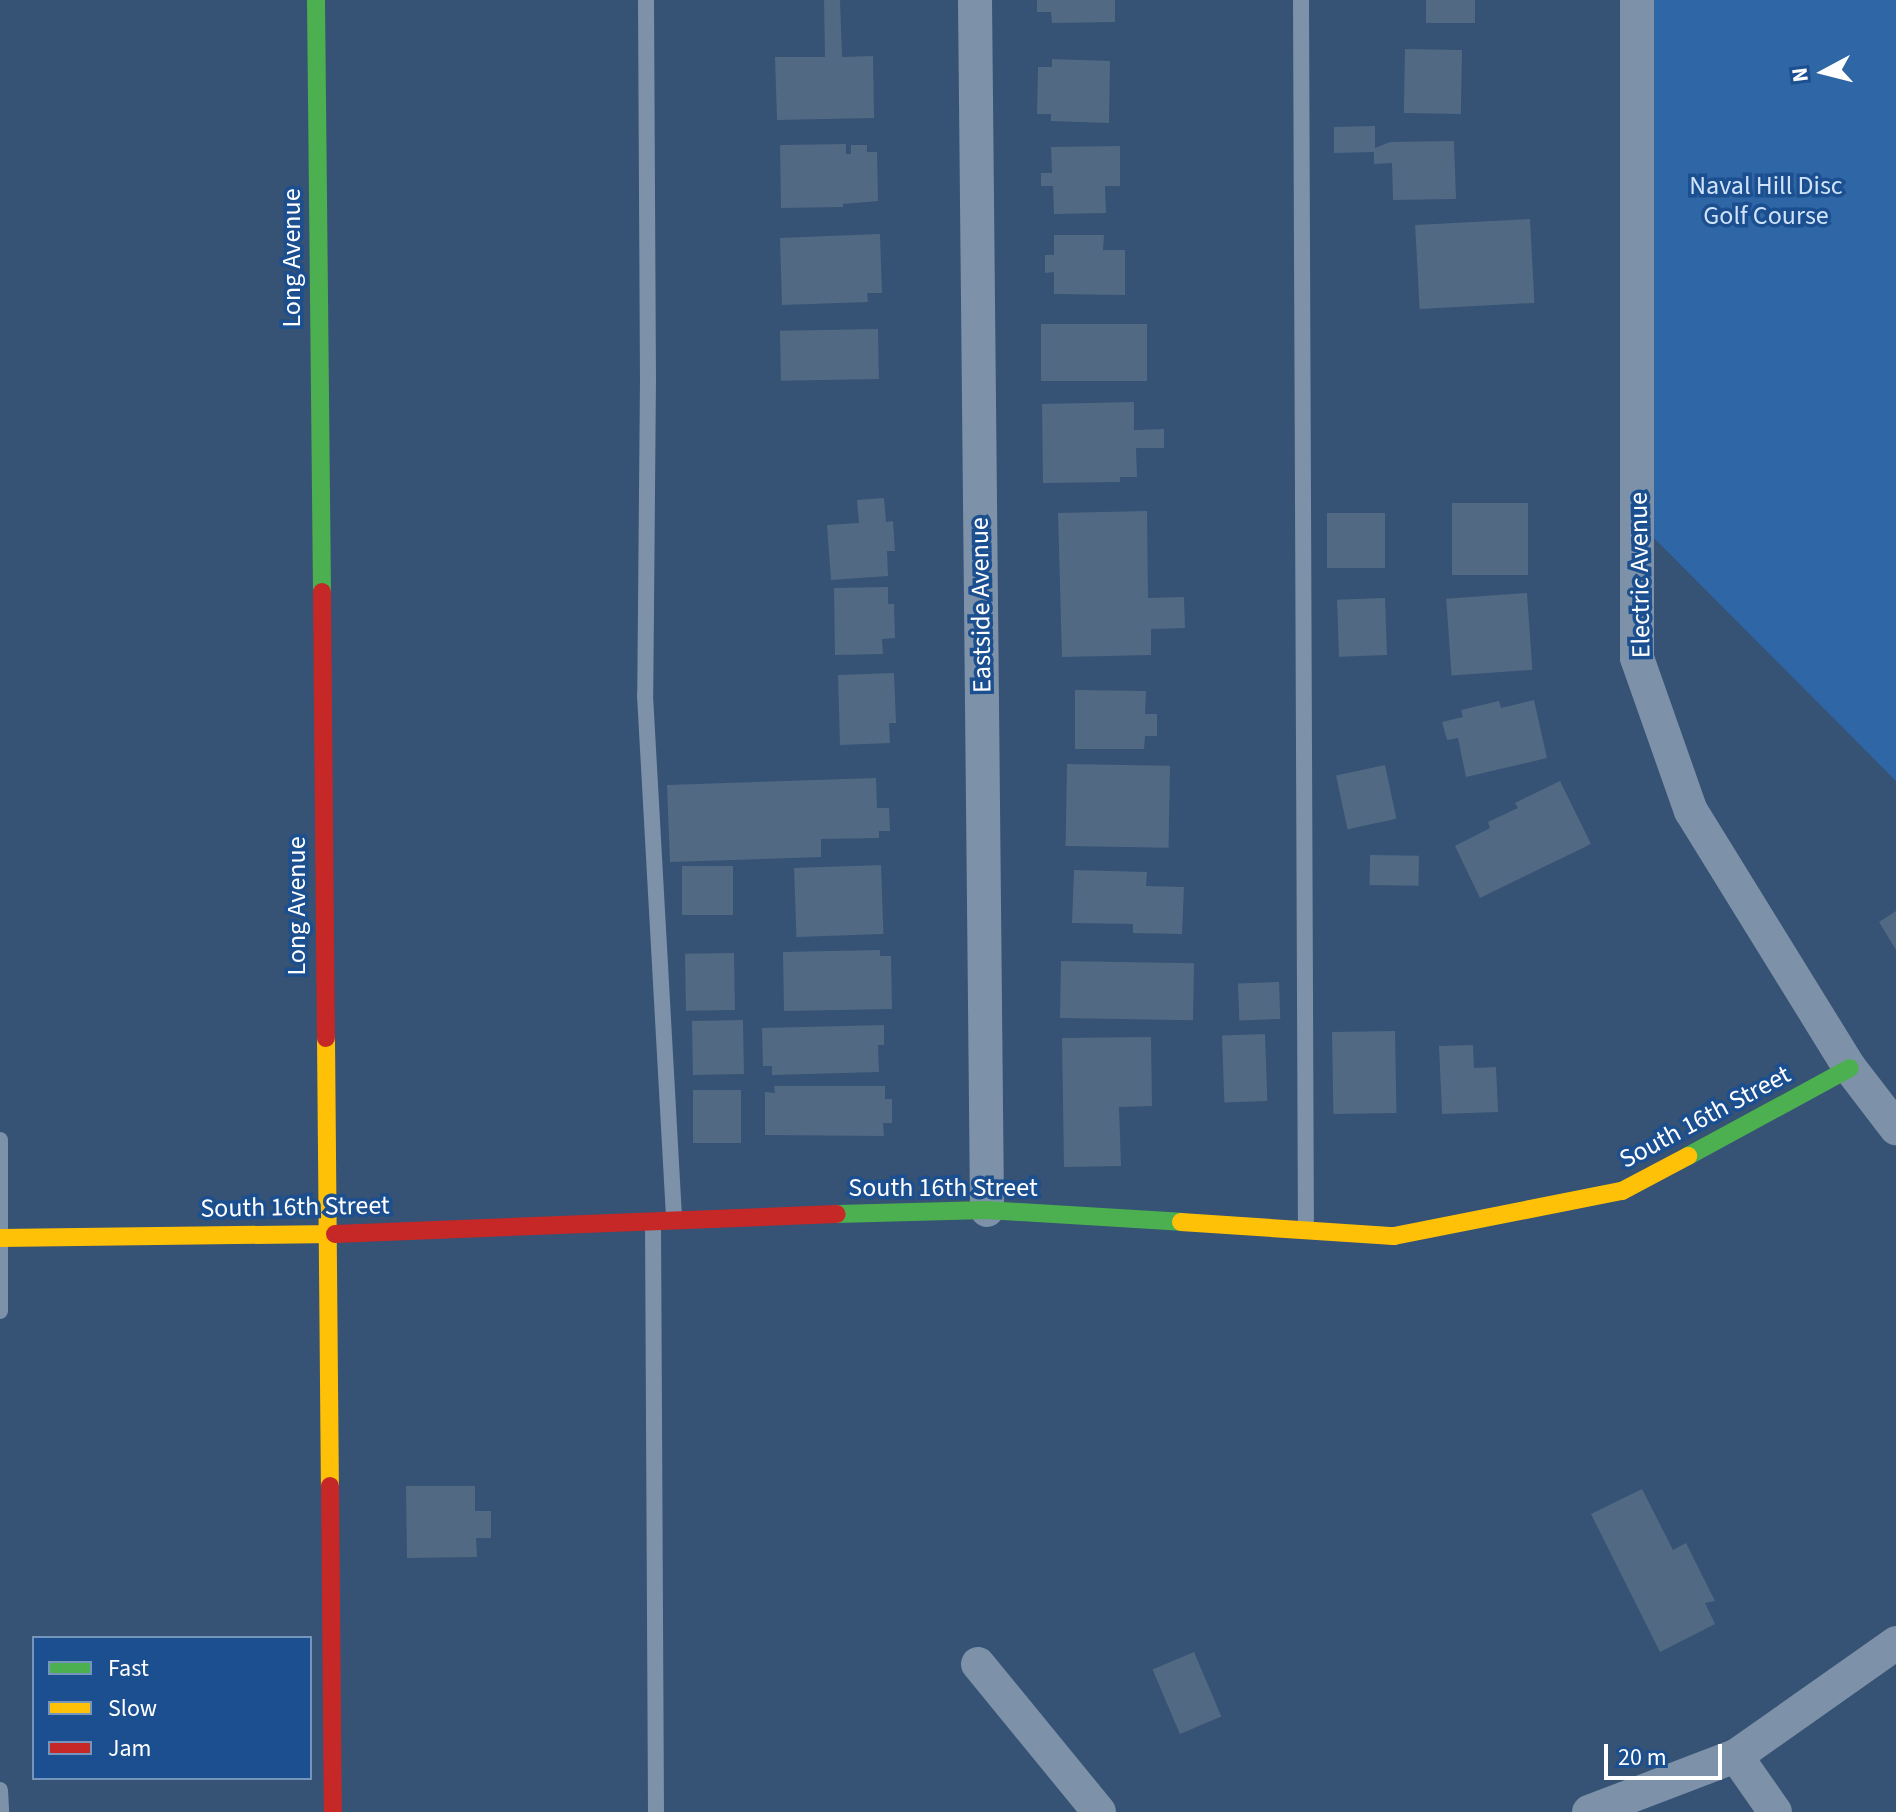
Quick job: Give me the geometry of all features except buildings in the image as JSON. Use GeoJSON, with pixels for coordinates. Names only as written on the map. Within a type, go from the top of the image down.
{"type":"FeatureCollection","features":[{"type":"Feature","properties":{"kind":"street","name":"Long Avenue"},"geometry":{"type":"LineString","coordinates":[[316,0],[333,1812]]}},
{"type":"Feature","properties":{"kind":"street","name":"Eastside Avenue"},"geometry":{"type":"LineString","coordinates":[[975,0],[987,1210]]}},
{"type":"Feature","properties":{"kind":"street","name":"Electric Avenue"},"geometry":{"type":"LineString","coordinates":[[1637,0],[1637,658],[1691,811],[1850,1068],[1896,1128]]}},
{"type":"Feature","properties":{"kind":"street","name":"South 16th Street"},"geometry":{"type":"LineString","coordinates":[[1,1238],[326,1234],[987,1210],[1306,1233],[1394,1236],[1622,1191],[1850,1068]]}},
{"type":"Feature","properties":{"kind":"street"},"geometry":{"type":"LineString","coordinates":[[1589,1812],[1736,1756],[1896,1643]]}},
{"type":"Feature","properties":{"kind":"street"},"geometry":{"type":"LineString","coordinates":[[978,1664],[1099,1812]]}},
{"type":"Feature","properties":{"kind":"street"},"geometry":{"type":"LineString","coordinates":[[1736,1756],[1775,1812]]}},
{"type":"Feature","properties":{"kind":"lane"},"geometry":{"type":"LineString","coordinates":[[646,0],[648,394],[645,695],[674,1219]]}},
{"type":"Feature","properties":{"kind":"lane"},"geometry":{"type":"LineString","coordinates":[[1301,0],[1306,1233]]}},
{"type":"Feature","properties":{"kind":"lane"},"geometry":{"type":"LineString","coordinates":[[0,1140],[0,1311]]}},
{"type":"Feature","properties":{"kind":"lane"},"geometry":{"type":"LineString","coordinates":[[653,1220],[656,1812]]}},
{"type":"Feature","properties":{"kind":"lane"},"geometry":{"type":"LineString","coordinates":[[0,1790],[1,1812]]}},
{"type":"Feature","properties":{"kind":"green space","name":"Naval Hill Disc Golf Course"},"geometry":{"type":"Polygon","coordinates":[[[1637,0],[1896,0],[1896,781],[1637,521],[1637,0]]]}},
{"type":"Feature","properties":{"kind":"traffic: fast"},"geometry":{"type":"LineString","coordinates":[[316,0],[322,592]]}},
{"type":"Feature","properties":{"kind":"traffic: fast"},"geometry":{"type":"LineString","coordinates":[[1688,1156],[1850,1068]]}},
{"type":"Feature","properties":{"kind":"traffic: fast"},"geometry":{"type":"LineString","coordinates":[[837,1214],[987,1210],[1181,1222]]}},
{"type":"Feature","properties":{"kind":"traffic: slow"},"geometry":{"type":"LineString","coordinates":[[326,1038],[330,1486]]}},
{"type":"Feature","properties":{"kind":"traffic: slow"},"geometry":{"type":"LineString","coordinates":[[1181,1222],[1394,1236],[1622,1191],[1688,1156]]}},
{"type":"Feature","properties":{"kind":"traffic: slow"},"geometry":{"type":"LineString","coordinates":[[0,1238],[335,1234]]}},
{"type":"Feature","properties":{"kind":"traffic: jam"},"geometry":{"type":"LineString","coordinates":[[322,592],[326,1038]]}},
{"type":"Feature","properties":{"kind":"traffic: jam"},"geometry":{"type":"LineString","coordinates":[[335,1234],[837,1214]]}},
{"type":"Feature","properties":{"kind":"traffic: jam"},"geometry":{"type":"LineString","coordinates":[[330,1486],[333,1812]]}}]}
